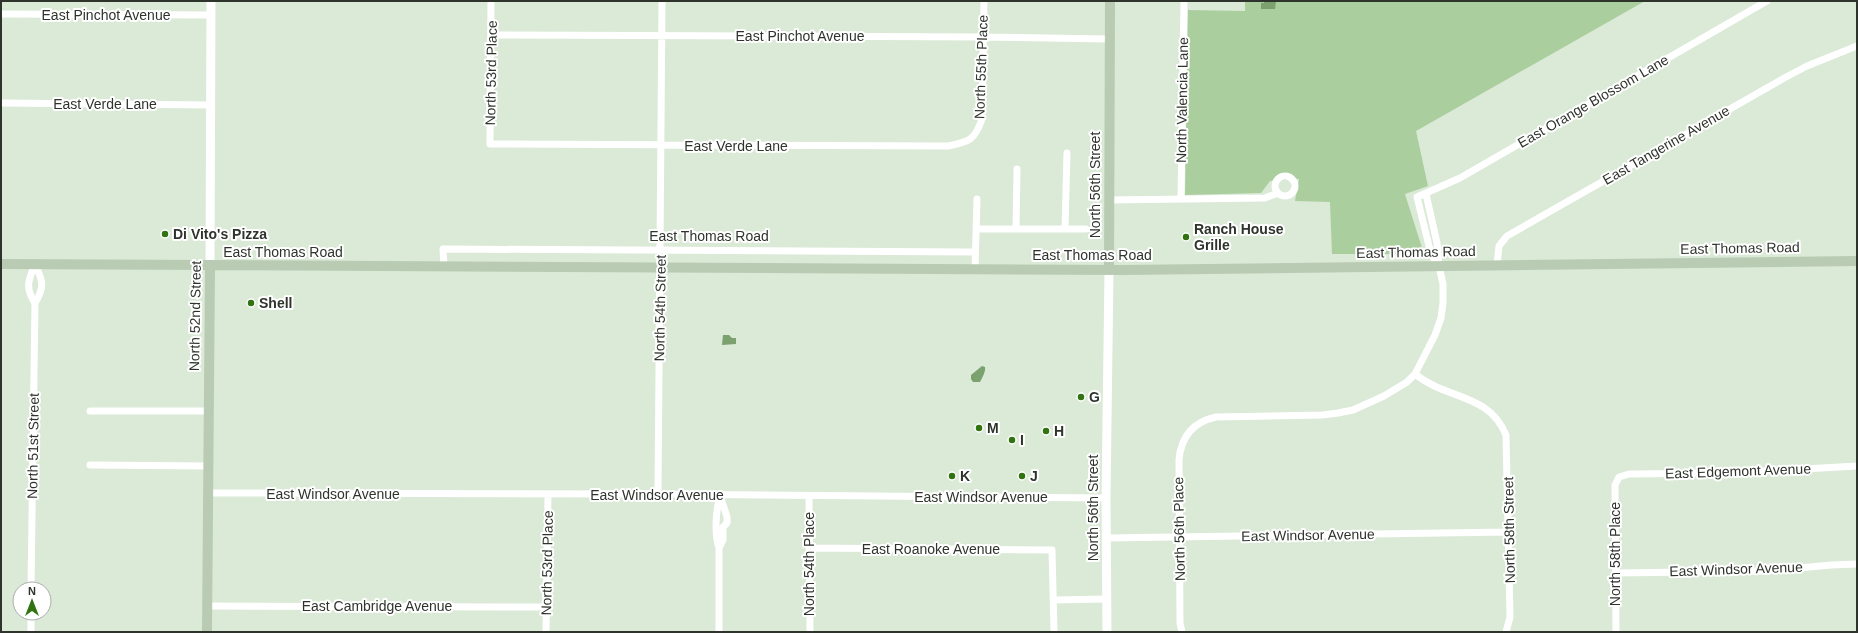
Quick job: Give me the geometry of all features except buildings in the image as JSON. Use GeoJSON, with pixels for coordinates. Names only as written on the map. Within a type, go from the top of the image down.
{"type":"FeatureCollection","features":[{"type":"Feature","properties":{"kind":"main road","name":"North 56th Street"},"geometry":{"type":"LineString","coordinates":[[1109,270],[1110,1]]}},
{"type":"Feature","properties":{"kind":"main road","name":"East Thomas Road"},"geometry":{"type":"LineString","coordinates":[[1,264],[1109,270],[1857,260]]}},
{"type":"Feature","properties":{"kind":"main road","name":"North 52nd Street"},"geometry":{"type":"LineString","coordinates":[[207,632],[210,266]]}},
{"type":"Feature","properties":{"kind":"street","name":"North 52nd Street"},"geometry":{"type":"LineString","coordinates":[[210,266],[211,1]]}},
{"type":"Feature","properties":{"kind":"street","name":"North 53rd Place"},"geometry":{"type":"LineString","coordinates":[[490,144],[492,35],[491,1]]}},
{"type":"Feature","properties":{"kind":"street","name":"North 54th Street"},"geometry":{"type":"LineString","coordinates":[[658,494],[662,1]]}},
{"type":"Feature","properties":{"kind":"street","name":"North 55th Place"},"geometry":{"type":"LineString","coordinates":[[977,133],[982,119],[984,1]]}},
{"type":"Feature","properties":{"kind":"street","name":"North Valencia Lane"},"geometry":{"type":"LineString","coordinates":[[1181,199],[1184,1]]}},
{"type":"Feature","properties":{"kind":"street","name":"East Orange Blossom Lane"},"geometry":{"type":"LineString","coordinates":[[1439,266],[1431,254],[1417,197],[1426,194],[1473,170],[1767,1]]}},
{"type":"Feature","properties":{"kind":"street","name":"East Pinchot Avenue"},"geometry":{"type":"LineString","coordinates":[[1,14],[211,15]]}},
{"type":"Feature","properties":{"kind":"street","name":"East Pinchot Avenue"},"geometry":{"type":"LineString","coordinates":[[492,35],[983,36],[1109,39]]}},
{"type":"Feature","properties":{"kind":"street","name":"East Tangerine Avenue"},"geometry":{"type":"LineString","coordinates":[[1497,265],[1498,246],[1507,236],[1786,77],[1807,66],[1857,46]]}},
{"type":"Feature","properties":{"kind":"street","name":"East Verde Lane"},"geometry":{"type":"LineString","coordinates":[[1,103],[210,105]]}},
{"type":"Feature","properties":{"kind":"street","name":"East Verde Lane"},"geometry":{"type":"LineString","coordinates":[[490,144],[661,146],[948,146],[966,143],[977,133]]}},
{"type":"Feature","properties":{"kind":"street"},"geometry":{"type":"LineString","coordinates":[[1066,229],[1067,153]]}},
{"type":"Feature","properties":{"kind":"street"},"geometry":{"type":"LineString","coordinates":[[1016,229],[1017,169]]}},
{"type":"Feature","properties":{"kind":"street"},"geometry":{"type":"LineString","coordinates":[[1109,200],[1265,198],[1278,193]]}},
{"type":"Feature","properties":{"kind":"street"},"geometry":{"type":"LineString","coordinates":[[1415,374],[1435,335],[1441,318],[1443,284],[1439,266],[1437,243],[1426,194]]}},
{"type":"Feature","properties":{"kind":"street"},"geometry":{"type":"LineString","coordinates":[[974,269],[974,252],[977,229],[977,198]]}},
{"type":"Feature","properties":{"kind":"street"},"geometry":{"type":"LineString","coordinates":[[977,229],[1086,229]]}},
{"type":"Feature","properties":{"kind":"street","name":"East Thomas Road"},"geometry":{"type":"LineString","coordinates":[[444,267],[443,249],[974,252]]}},
{"type":"Feature","properties":{"kind":"street","name":"North 51st Street"},"geometry":{"type":"LineString","coordinates":[[35,264],[28,280],[28,293],[35,304]]}},
{"type":"Feature","properties":{"kind":"street","name":"North 51st Street"},"geometry":{"type":"LineString","coordinates":[[31,581],[35,304],[42,292],[42,280],[35,264]]}},
{"type":"Feature","properties":{"kind":"street","name":"North 56th Street"},"geometry":{"type":"LineString","coordinates":[[1107,632],[1106,498],[1109,270]]}},
{"type":"Feature","properties":{"kind":"street","name":"North 58th Street"},"geometry":{"type":"LineString","coordinates":[[1415,374],[1426,383],[1481,405],[1490,411],[1504,429],[1507,444],[1510,617],[1506,632]]}},
{"type":"Feature","properties":{"kind":"street","name":"North 56th Place"},"geometry":{"type":"LineString","coordinates":[[1182,632],[1180,623],[1179,452],[1184,438],[1191,430],[1206,419],[1216,417],[1322,416],[1353,410],[1384,396],[1407,382],[1415,374]]}},
{"type":"Feature","properties":{"kind":"street"},"geometry":{"type":"LineString","coordinates":[[90,410],[208,411]]}},
{"type":"Feature","properties":{"kind":"street"},"geometry":{"type":"LineString","coordinates":[[90,465],[208,466]]}},
{"type":"Feature","properties":{"kind":"street","name":"East Edgemont Avenue"},"geometry":{"type":"LineString","coordinates":[[1618,477],[1629,474],[1732,473],[1857,466]]}},
{"type":"Feature","properties":{"kind":"street","name":"North 58th Place"},"geometry":{"type":"LineString","coordinates":[[1616,632],[1615,485],[1618,477]]}},
{"type":"Feature","properties":{"kind":"street","name":"East Windsor Avenue"},"geometry":{"type":"LineString","coordinates":[[208,493],[658,494],[1106,498]]}},
{"type":"Feature","properties":{"kind":"street","name":"North 53rd Place"},"geometry":{"type":"LineString","coordinates":[[546,632],[548,494]]}},
{"type":"Feature","properties":{"kind":"street"},"geometry":{"type":"LineString","coordinates":[[719,632],[719,548],[722,540],[720,527],[727,523],[727,517],[720,495]]}},
{"type":"Feature","properties":{"kind":"street","name":"North 54th Place"},"geometry":{"type":"LineString","coordinates":[[809,496],[810,632]]}},
{"type":"Feature","properties":{"kind":"street","name":"East Windsor Avenue"},"geometry":{"type":"LineString","coordinates":[[1107,538],[1509,532]]}},
{"type":"Feature","properties":{"kind":"street","name":"East Roanoke Avenue"},"geometry":{"type":"LineString","coordinates":[[809,548],[1052,550],[1054,600]]}},
{"type":"Feature","properties":{"kind":"street","name":"East Windsor Avenue"},"geometry":{"type":"LineString","coordinates":[[1615,573],[1766,571],[1831,564],[1857,564]]}},
{"type":"Feature","properties":{"kind":"street"},"geometry":{"type":"LineString","coordinates":[[1054,632],[1054,600],[1106,599]]}},
{"type":"Feature","properties":{"kind":"street","name":"East Cambridge Avenue"},"geometry":{"type":"LineString","coordinates":[[207,606],[547,607]]}},
{"type":"Feature","properties":{"kind":"street"},"geometry":{"type":"LineString","coordinates":[[31,621],[31,632]]}},
{"type":"Feature","properties":{"kind":"shaded area"},"geometry":{"type":"Polygon","coordinates":[[[1245,1],[1645,1],[1416,131],[1428,186],[1405,194],[1422,248],[1419,254],[1332,254],[1330,202],[1295,201],[1299,179],[1270,181],[1261,193],[1185,195],[1188,10],[1245,11],[1245,1]]]}},
{"type":"Feature","properties":{"kind":"shaded area"},"geometry":{"type":"Polygon","coordinates":[[[1264,1],[1276,1],[1275,9],[1261,9],[1261,3],[1264,3],[1264,1]]]}},
{"type":"Feature","properties":{"kind":"shaded area"},"geometry":{"type":"Polygon","coordinates":[[[723,335],[729,335],[732,338],[736,338],[736,344],[722,345],[723,335]]]}},
{"type":"Feature","properties":{"kind":"shaded area"},"geometry":{"type":"Polygon","coordinates":[[[982,366],[985,367],[985,369],[980,382],[973,382],[971,375],[982,366]]]}},
{"type":"Feature","properties":{"kind":"place","name":"Di Vito's Pizza"},"geometry":{"type":"Point","coordinates":[165,234]}},
{"type":"Feature","properties":{"kind":"place","name":"Ranch House Grille"},"geometry":{"type":"Point","coordinates":[1186,237]}},
{"type":"Feature","properties":{"kind":"place","name":"Shell"},"geometry":{"type":"Point","coordinates":[251,303]}},
{"type":"Feature","properties":{"kind":"place","name":"G"},"geometry":{"type":"Point","coordinates":[1081,397]}},
{"type":"Feature","properties":{"kind":"place","name":"M"},"geometry":{"type":"Point","coordinates":[979,428]}},
{"type":"Feature","properties":{"kind":"place","name":"H"},"geometry":{"type":"Point","coordinates":[1046,431]}},
{"type":"Feature","properties":{"kind":"place","name":"I"},"geometry":{"type":"Point","coordinates":[1012,440]}},
{"type":"Feature","properties":{"kind":"place","name":"K"},"geometry":{"type":"Point","coordinates":[952,476]}},
{"type":"Feature","properties":{"kind":"place","name":"J"},"geometry":{"type":"Point","coordinates":[1022,476]}}]}
